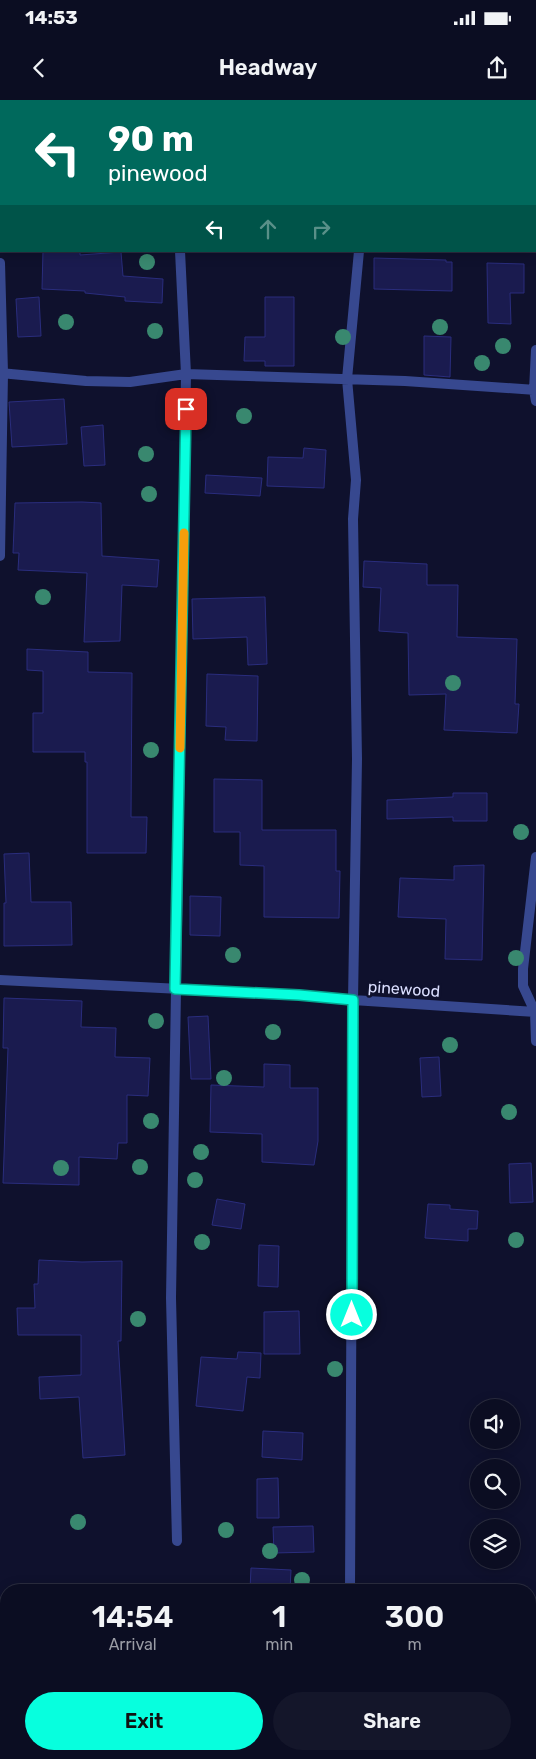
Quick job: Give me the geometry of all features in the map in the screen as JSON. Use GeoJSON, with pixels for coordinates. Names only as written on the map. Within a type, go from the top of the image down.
{"type":"FeatureCollection","features":[{"type":"Feature","properties":{"kind":"street"},"geometry":{"type":"LineString","coordinates":[[177,1541],[171,1298],[186,374],[180,252]]}},
{"type":"Feature","properties":{"kind":"street"},"geometry":{"type":"LineString","coordinates":[[350,1584],[353,1000],[357,759],[353,519],[356,480],[347,379],[359,252]]}},
{"type":"Feature","properties":{"kind":"street"},"geometry":{"type":"LineString","coordinates":[[0,263],[2,373],[0,556]]}},
{"type":"Feature","properties":{"kind":"street"},"geometry":{"type":"LineString","coordinates":[[536,350],[536,401]]}},
{"type":"Feature","properties":{"kind":"street"},"geometry":{"type":"LineString","coordinates":[[2,373],[86,382],[130,382],[186,374],[405,381],[535,390]]}},
{"type":"Feature","properties":{"kind":"street"},"geometry":{"type":"LineString","coordinates":[[536,857],[523,970],[523,986],[535,1012],[536,1040]]}},
{"type":"Feature","properties":{"kind":"street","name":"pinewood"},"geometry":{"type":"LineString","coordinates":[[0,980],[299,995],[535,1012]]}},
{"type":"Feature","properties":{"kind":"building"},"geometry":{"type":"Polygon","coordinates":[[[43,252],[80,252],[80,255],[121,252],[123,276],[163,279],[162,303],[125,301],[125,297],[85,293],[85,291],[42,289],[43,252]]]}},
{"type":"Feature","properties":{"kind":"building"},"geometry":{"type":"Polygon","coordinates":[[[374,258],[446,260],[446,262],[452,262],[452,291],[374,289],[374,258]]]}},
{"type":"Feature","properties":{"kind":"building"},"geometry":{"type":"Polygon","coordinates":[[[487,263],[524,264],[524,293],[510,293],[511,324],[488,323],[487,263]]]}},
{"type":"Feature","properties":{"kind":"building"},"geometry":{"type":"Polygon","coordinates":[[[39,297],[41,336],[18,337],[16,299],[39,297]]]}},
{"type":"Feature","properties":{"kind":"building"},"geometry":{"type":"Polygon","coordinates":[[[265,297],[294,297],[294,366],[265,366],[265,361],[244,361],[245,337],[265,337],[265,297]]]}},
{"type":"Feature","properties":{"kind":"building"},"geometry":{"type":"Polygon","coordinates":[[[424,336],[451,337],[450,377],[424,375],[424,336]]]}},
{"type":"Feature","properties":{"kind":"building"},"geometry":{"type":"Polygon","coordinates":[[[64,399],[67,444],[12,447],[9,402],[64,399]]]}},
{"type":"Feature","properties":{"kind":"building"},"geometry":{"type":"Polygon","coordinates":[[[103,425],[105,465],[84,466],[81,427],[103,425]]]}},
{"type":"Feature","properties":{"kind":"building"},"geometry":{"type":"Polygon","coordinates":[[[304,448],[326,450],[324,488],[267,486],[268,457],[303,458],[304,448]]]}},
{"type":"Feature","properties":{"kind":"building"},"geometry":{"type":"Polygon","coordinates":[[[206,475],[262,478],[260,496],[205,493],[206,475]]]}},
{"type":"Feature","properties":{"kind":"building"},"geometry":{"type":"Polygon","coordinates":[[[15,503],[101,503],[102,556],[159,560],[157,587],[122,585],[120,641],[84,642],[87,573],[18,570],[19,553],[13,553],[15,503]]]}},
{"type":"Feature","properties":{"kind":"building"},"geometry":{"type":"Polygon","coordinates":[[[364,561],[427,564],[427,585],[458,585],[457,637],[517,639],[515,704],[519,704],[517,733],[444,730],[446,694],[409,695],[408,633],[379,631],[381,588],[363,587],[364,561]]]}},
{"type":"Feature","properties":{"kind":"building"},"geometry":{"type":"Polygon","coordinates":[[[265,597],[267,664],[248,665],[247,637],[193,639],[192,599],[265,597]]]}},
{"type":"Feature","properties":{"kind":"building"},"geometry":{"type":"Polygon","coordinates":[[[27,649],[88,652],[88,672],[132,673],[131,817],[147,817],[146,853],[87,853],[87,762],[85,762],[85,752],[33,752],[33,713],[43,713],[43,671],[27,670],[27,649]]]}},
{"type":"Feature","properties":{"kind":"building"},"geometry":{"type":"Polygon","coordinates":[[[207,674],[258,676],[257,741],[225,740],[226,727],[206,726],[207,674]]]}},
{"type":"Feature","properties":{"kind":"building"},"geometry":{"type":"Polygon","coordinates":[[[214,779],[262,780],[262,830],[336,830],[336,871],[340,871],[339,918],[264,917],[264,866],[240,865],[240,832],[214,832],[214,779]]]}},
{"type":"Feature","properties":{"kind":"building"},"geometry":{"type":"Polygon","coordinates":[[[453,793],[487,793],[487,821],[453,821],[453,817],[387,819],[387,800],[453,797],[453,793]]]}},
{"type":"Feature","properties":{"kind":"building"},"geometry":{"type":"Polygon","coordinates":[[[29,853],[31,902],[71,902],[72,945],[4,946],[4,903],[6,903],[4,854],[29,853]]]}},
{"type":"Feature","properties":{"kind":"building"},"geometry":{"type":"Polygon","coordinates":[[[484,865],[482,960],[445,959],[446,919],[398,917],[400,878],[454,880],[454,866],[484,865]]]}},
{"type":"Feature","properties":{"kind":"building"},"geometry":{"type":"Polygon","coordinates":[[[190,896],[221,897],[220,936],[190,935],[190,896]]]}},
{"type":"Feature","properties":{"kind":"building"},"geometry":{"type":"Polygon","coordinates":[[[4,998],[82,1001],[81,1027],[116,1028],[115,1057],[150,1058],[148,1096],[127,1095],[127,1143],[118,1143],[117,1159],[79,1157],[79,1185],[3,1183],[8,1048],[3,1048],[4,998]]]}},
{"type":"Feature","properties":{"kind":"building"},"geometry":{"type":"Polygon","coordinates":[[[208,1016],[211,1079],[191,1079],[188,1017],[208,1016]]]}},
{"type":"Feature","properties":{"kind":"building"},"geometry":{"type":"Polygon","coordinates":[[[439,1057],[441,1096],[422,1097],[420,1058],[439,1057]]]}},
{"type":"Feature","properties":{"kind":"building"},"geometry":{"type":"Polygon","coordinates":[[[264,1064],[290,1065],[290,1088],[318,1088],[318,1141],[314,1165],[262,1162],[262,1134],[210,1132],[211,1085],[264,1087],[264,1064]]]}},
{"type":"Feature","properties":{"kind":"building"},"geometry":{"type":"Polygon","coordinates":[[[531,1163],[533,1202],[510,1203],[509,1164],[531,1163]]]}},
{"type":"Feature","properties":{"kind":"building"},"geometry":{"type":"Polygon","coordinates":[[[217,1199],[245,1204],[241,1229],[212,1225],[217,1199]]]}},
{"type":"Feature","properties":{"kind":"building"},"geometry":{"type":"Polygon","coordinates":[[[428,1204],[450,1205],[450,1209],[478,1211],[477,1229],[468,1229],[468,1241],[425,1238],[428,1204]]]}},
{"type":"Feature","properties":{"kind":"building"},"geometry":{"type":"Polygon","coordinates":[[[259,1245],[279,1246],[278,1287],[258,1286],[259,1245]]]}},
{"type":"Feature","properties":{"kind":"building"},"geometry":{"type":"Polygon","coordinates":[[[39,1260],[122,1261],[121,1341],[118,1341],[125,1455],[83,1458],[79,1397],[40,1399],[39,1377],[81,1375],[81,1335],[18,1335],[17,1308],[35,1308],[34,1284],[38,1284],[39,1260]]]}},
{"type":"Feature","properties":{"kind":"building"},"geometry":{"type":"Polygon","coordinates":[[[299,1311],[300,1354],[264,1354],[264,1312],[299,1311]]]}},
{"type":"Feature","properties":{"kind":"building"},"geometry":{"type":"Polygon","coordinates":[[[238,1352],[261,1353],[260,1378],[247,1377],[243,1411],[196,1406],[201,1357],[237,1359],[238,1352]]]}},
{"type":"Feature","properties":{"kind":"building"},"geometry":{"type":"Polygon","coordinates":[[[263,1431],[303,1433],[302,1460],[262,1457],[263,1431]]]}},
{"type":"Feature","properties":{"kind":"building"},"geometry":{"type":"Polygon","coordinates":[[[278,1478],[279,1518],[257,1518],[257,1479],[278,1478]]]}},
{"type":"Feature","properties":{"kind":"building"},"geometry":{"type":"Polygon","coordinates":[[[313,1526],[314,1552],[274,1553],[273,1527],[313,1526]]]}},
{"type":"Feature","properties":{"kind":"building"},"geometry":{"type":"Polygon","coordinates":[[[251,1568],[291,1570],[290,1584],[250,1584],[251,1568]]]}},
{"type":"Feature","properties":{"kind":"slow traffic"},"geometry":{"type":"LineString","coordinates":[[180,748],[184,533]]}},
{"type":"Feature","properties":{"kind":"route"},"geometry":{"type":"LineString","coordinates":[[186,409],[175,989],[299,995],[353,1000],[352,1315]]}}]}
